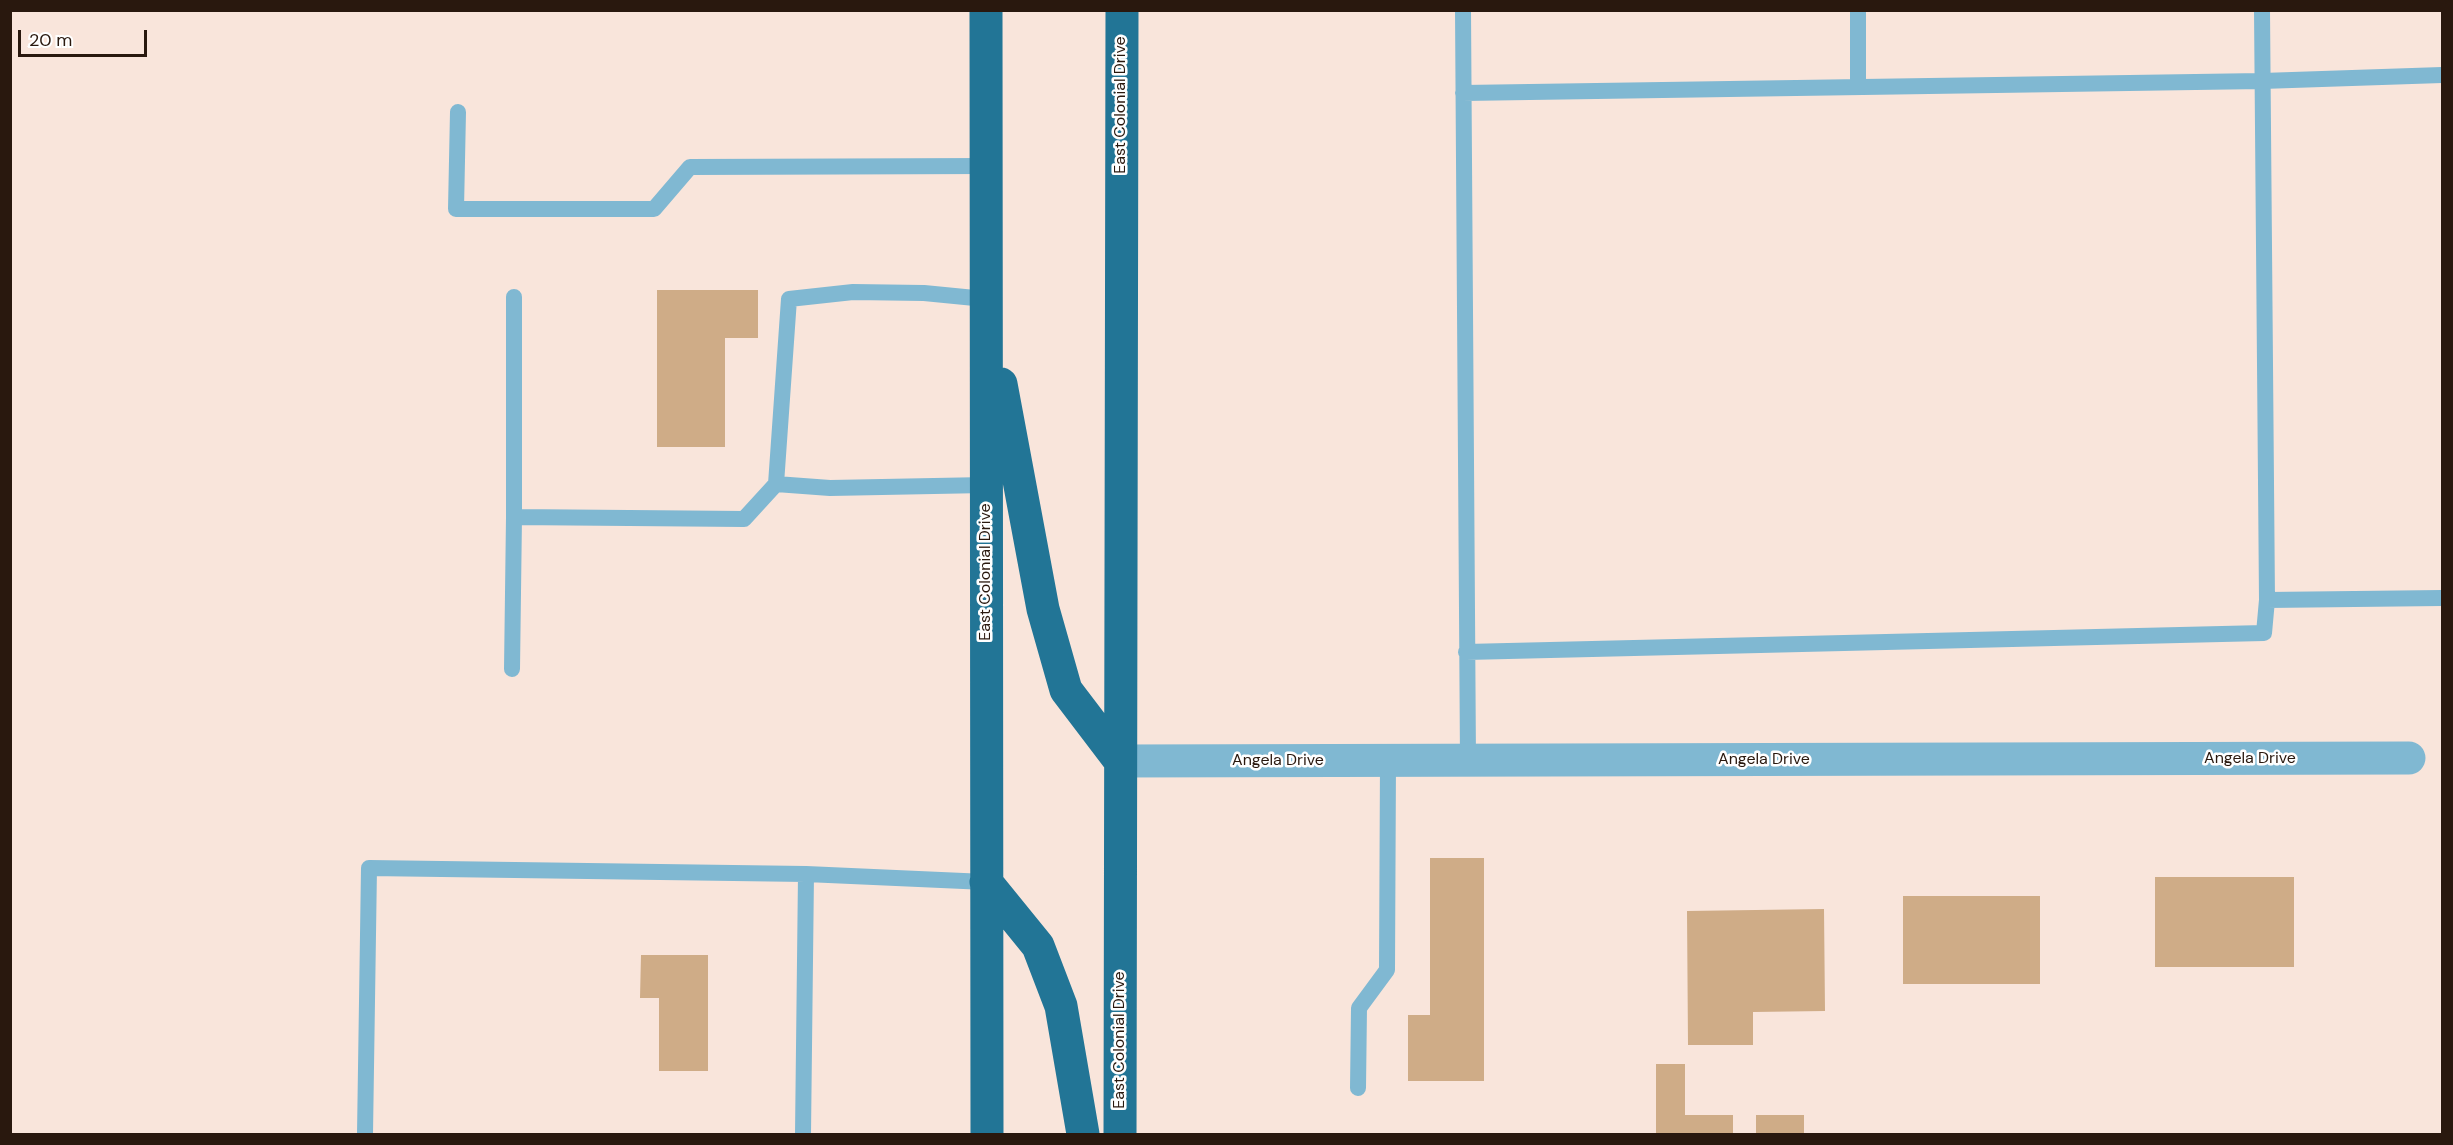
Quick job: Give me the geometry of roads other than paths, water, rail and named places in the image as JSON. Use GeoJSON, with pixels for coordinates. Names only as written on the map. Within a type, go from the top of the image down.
{"type":"FeatureCollection","features":[{"type":"Feature","properties":{"kind":"highway","name":"East Colonial Drive"},"geometry":{"type":"LineString","coordinates":[[986,10],[987,1134]]}},
{"type":"Feature","properties":{"kind":"highway","name":"East Colonial Drive"},"geometry":{"type":"LineString","coordinates":[[1120,1134],[1122,10]]}},
{"type":"Feature","properties":{"kind":"highway"},"geometry":{"type":"LineString","coordinates":[[985,299],[1046,621],[1066,690],[1120,761]]}},
{"type":"Feature","properties":{"kind":"highway"},"geometry":{"type":"LineString","coordinates":[[986,882],[1038,946],[1061,1006],[1083,1134]]}},
{"type":"Feature","properties":{"kind":"street","name":"Angela Drive"},"geometry":{"type":"LineString","coordinates":[[1120,761],[2409,758]]}},
{"type":"Feature","properties":{"kind":"lane"},"geometry":{"type":"LineString","coordinates":[[1463,10],[1468,761]]}},
{"type":"Feature","properties":{"kind":"lane"},"geometry":{"type":"LineString","coordinates":[[1858,10],[1858,87]]}},
{"type":"Feature","properties":{"kind":"lane"},"geometry":{"type":"LineString","coordinates":[[1466,652],[2264,633],[2267,600],[2262,10]]}},
{"type":"Feature","properties":{"kind":"lane"},"geometry":{"type":"LineString","coordinates":[[1463,93],[2262,81],[2442,75]]}},
{"type":"Feature","properties":{"kind":"lane"},"geometry":{"type":"LineString","coordinates":[[458,112],[456,209],[654,209],[690,168],[986,166]]}},
{"type":"Feature","properties":{"kind":"lane"},"geometry":{"type":"LineString","coordinates":[[514,517],[744,519],[776,484],[789,299],[853,292],[924,293],[985,299]]}},
{"type":"Feature","properties":{"kind":"lane"},"geometry":{"type":"LineString","coordinates":[[512,669],[514,297]]}},
{"type":"Feature","properties":{"kind":"lane"},"geometry":{"type":"LineString","coordinates":[[776,484],[830,488],[986,485]]}},
{"type":"Feature","properties":{"kind":"lane"},"geometry":{"type":"LineString","coordinates":[[2267,600],[2442,598]]}},
{"type":"Feature","properties":{"kind":"lane"},"geometry":{"type":"LineString","coordinates":[[1358,1088],[1359,1008],[1387,970],[1388,761]]}},
{"type":"Feature","properties":{"kind":"lane"},"geometry":{"type":"LineString","coordinates":[[365,1134],[369,868],[806,874],[986,882]]}},
{"type":"Feature","properties":{"kind":"lane"},"geometry":{"type":"LineString","coordinates":[[803,1134],[806,874]]}}]}
